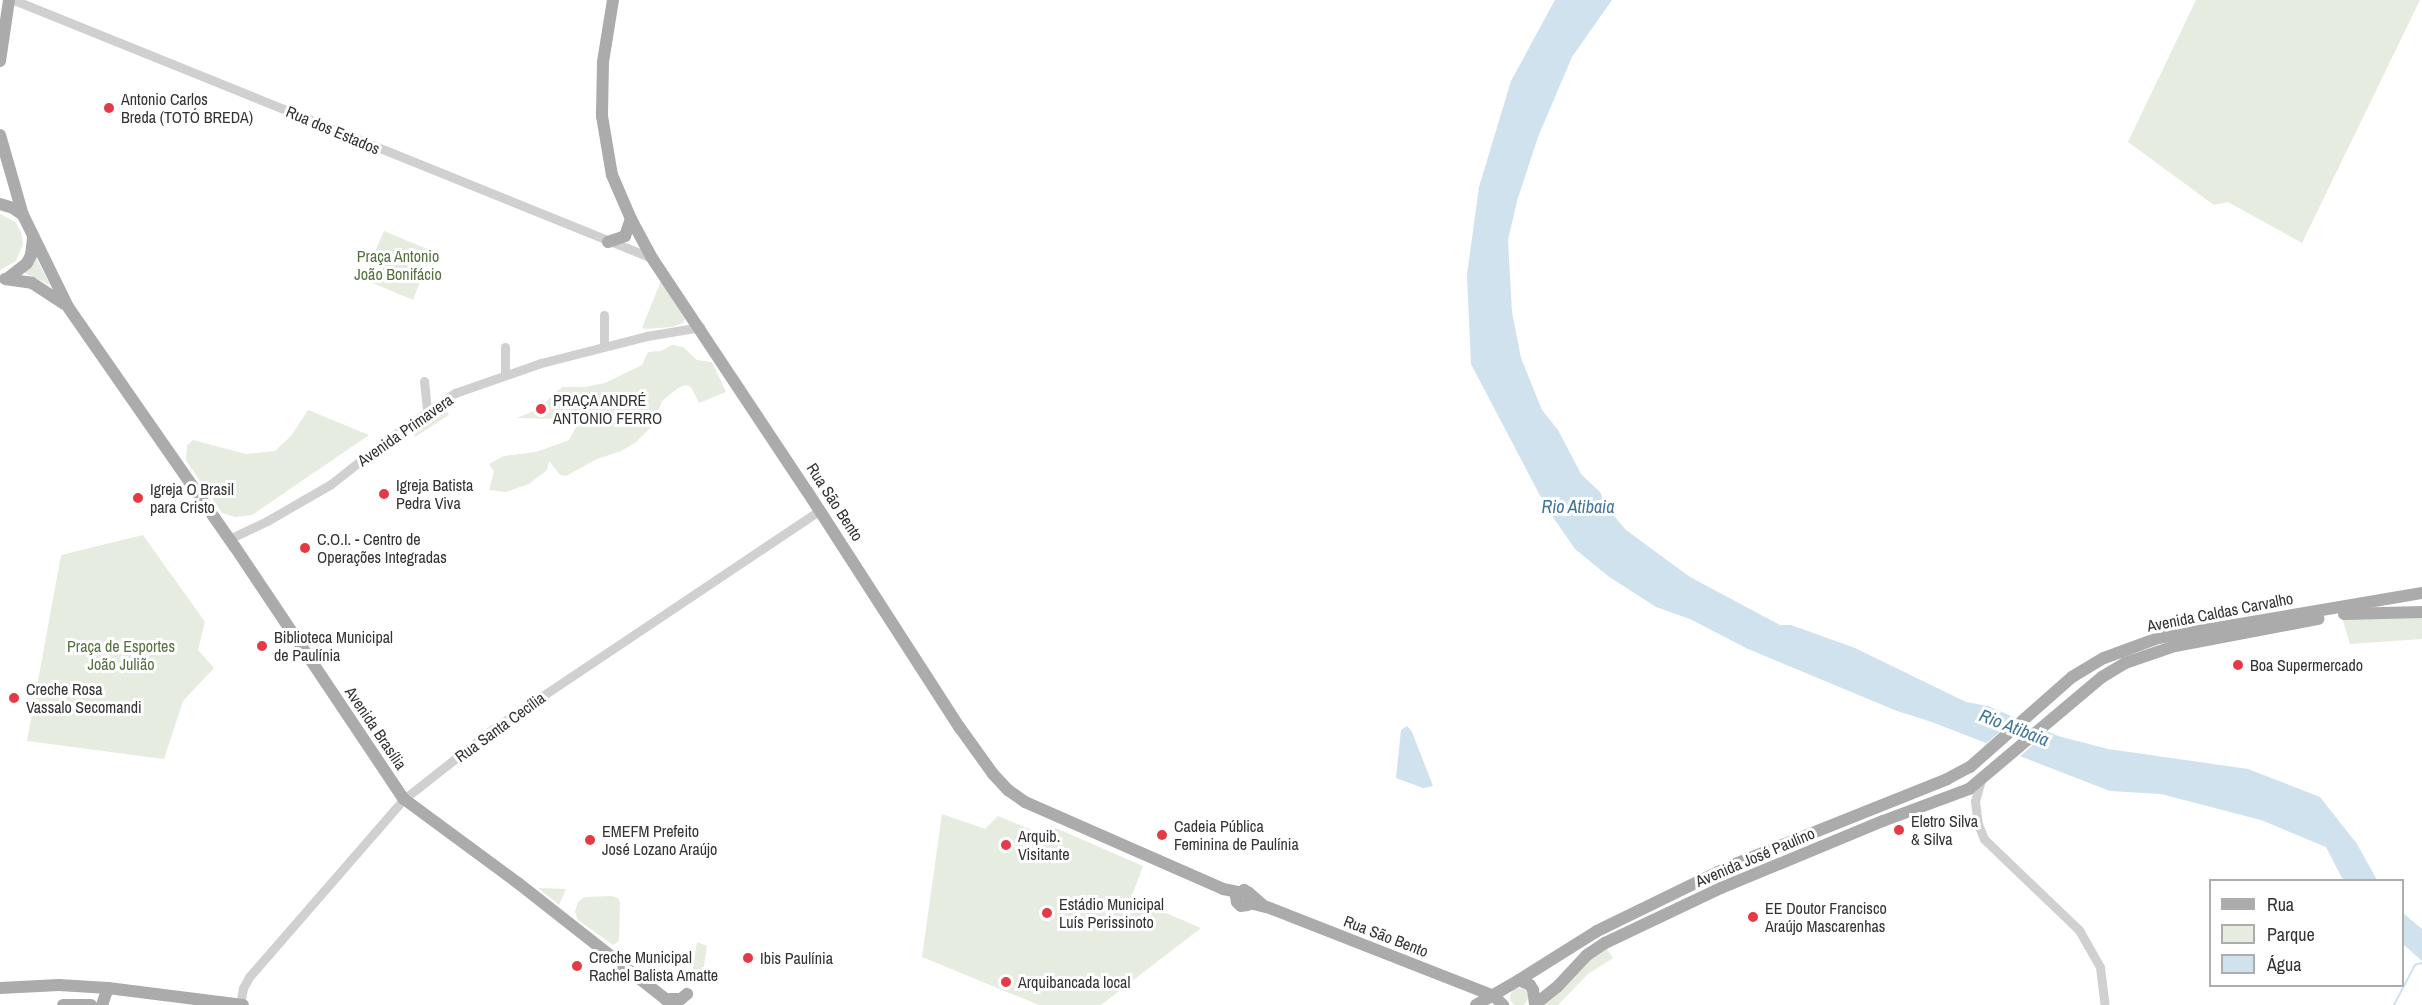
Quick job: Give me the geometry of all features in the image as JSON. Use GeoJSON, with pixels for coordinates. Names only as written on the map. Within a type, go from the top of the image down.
{"type":"FeatureCollection","features":[{"type":"Feature","properties":{"kind":"main road"},"geometry":{"type":"LineString","coordinates":[[0,62],[9,0]]}},
{"type":"Feature","properties":{"kind":"main road","name":"Rua São Bento"},"geometry":{"type":"LineString","coordinates":[[613,0],[603,62],[602,116],[612,175],[631,219],[652,258],[820,510],[960,728],[1008,790],[1025,802],[1074,825],[1223,890],[1494,996]]}},
{"type":"Feature","properties":{"kind":"main road"},"geometry":{"type":"LineString","coordinates":[[0,139],[23,215]]}},
{"type":"Feature","properties":{"kind":"main road"},"geometry":{"type":"LineString","coordinates":[[0,204],[13,208],[23,215]]}},
{"type":"Feature","properties":{"kind":"main road","name":"Avenida Brasília"},"geometry":{"type":"LineString","coordinates":[[23,215],[68,307],[229,538],[404,799],[518,883],[669,1002]]}},
{"type":"Feature","properties":{"kind":"main road"},"geometry":{"type":"LineString","coordinates":[[608,242],[625,236],[631,219]]}},
{"type":"Feature","properties":{"kind":"main road"},"geometry":{"type":"LineString","coordinates":[[3,280],[14,276],[27,263],[33,246],[33,237]]}},
{"type":"Feature","properties":{"kind":"main road","name":"Avenida Brasília"},"geometry":{"type":"LineString","coordinates":[[3,280],[32,283],[68,307]]}},
{"type":"Feature","properties":{"kind":"main road","name":"Avenida Caldas Carvalho"},"geometry":{"type":"LineString","coordinates":[[1989,752],[2072,677],[2097,662],[2158,638],[2422,592]]}},
{"type":"Feature","properties":{"kind":"main road","name":"Avenida Caldas Carvalho"},"geometry":{"type":"LineString","coordinates":[[2000,764],[2102,677],[2125,663],[2175,646],[2342,614],[2422,609]]}},
{"type":"Feature","properties":{"kind":"main road","name":"Avenida José Paulino"},"geometry":{"type":"LineString","coordinates":[[1507,988],[1597,931],[1730,866],[1947,779],[1989,752]]}},
{"type":"Feature","properties":{"kind":"main road","name":"Avenida José Paulino"},"geometry":{"type":"LineString","coordinates":[[1536,1004],[1557,987],[1587,955],[1605,943],[1721,888],[1883,821],[1969,789],[2000,764]]}},
{"type":"Feature","properties":{"kind":"main road"},"geometry":{"type":"LineString","coordinates":[[1519,981],[1530,985],[1536,1004]]}},
{"type":"Feature","properties":{"kind":"main road"},"geometry":{"type":"LineString","coordinates":[[0,988],[59,985],[108,988],[241,1005]]}},
{"type":"Feature","properties":{"kind":"main road"},"geometry":{"type":"LineString","coordinates":[[63,1005],[91,1005],[87,987]]}},
{"type":"Feature","properties":{"kind":"main road"},"geometry":{"type":"LineString","coordinates":[[102,1005],[108,988]]}},
{"type":"Feature","properties":{"kind":"main road"},"geometry":{"type":"LineString","coordinates":[[1476,1005],[1507,988]]}},
{"type":"Feature","properties":{"kind":"main road"},"geometry":{"type":"LineString","coordinates":[[1503,1005],[1507,988]]}},
{"type":"Feature","properties":{"kind":"main road"},"geometry":{"type":"LineString","coordinates":[[669,1002],[681,999],[687,994]]}},
{"type":"Feature","properties":{"kind":"main road"},"geometry":{"type":"LineString","coordinates":[[1494,996],[1503,1005]]}},
{"type":"Feature","properties":{"kind":"street","name":"Rua dos Estados"},"geometry":{"type":"LineString","coordinates":[[14,0],[652,258]]}},
{"type":"Feature","properties":{"kind":"street"},"geometry":{"type":"LineString","coordinates":[[604,315],[604,346]]}},
{"type":"Feature","properties":{"kind":"street","name":"Avenida Primavera"},"geometry":{"type":"LineString","coordinates":[[229,538],[267,521],[330,484],[427,411],[455,393],[505,374],[604,346],[700,327]]}},
{"type":"Feature","properties":{"kind":"street"},"geometry":{"type":"LineString","coordinates":[[505,347],[505,374]]}},
{"type":"Feature","properties":{"kind":"street"},"geometry":{"type":"LineString","coordinates":[[424,381],[427,411]]}},
{"type":"Feature","properties":{"kind":"street","name":"Rua Santa Cecília"},"geometry":{"type":"LineString","coordinates":[[241,1005],[249,977],[404,799],[493,729],[820,510]]}},
{"type":"Feature","properties":{"kind":"street"},"geometry":{"type":"LineString","coordinates":[[1981,779],[1976,801],[1978,824],[1984,839],[2079,930],[2088,942],[2100,967],[2105,1005]]}},
{"type":"Feature","properties":{"kind":"green space"},"geometry":{"type":"Polygon","coordinates":[[[2196,0],[2420,0],[2302,243],[2228,202],[2214,205],[2128,142],[2196,0]]]}},
{"type":"Feature","properties":{"kind":"green space"},"geometry":{"type":"Polygon","coordinates":[[[0,214],[15,222],[21,232],[23,244],[16,261],[0,270],[0,214]]]}},
{"type":"Feature","properties":{"kind":"green space","name":"Praça Antonio João Bonifácio"},"geometry":{"type":"Polygon","coordinates":[[[384,231],[432,251],[413,300],[363,279],[384,231]]]}},
{"type":"Feature","properties":{"kind":"green space"},"geometry":{"type":"Polygon","coordinates":[[[36,258],[50,285],[24,273],[36,258]]]}},
{"type":"Feature","properties":{"kind":"green space"},"geometry":{"type":"Polygon","coordinates":[[[661,281],[685,319],[683,323],[672,327],[642,328],[661,281]]]}},
{"type":"Feature","properties":{"kind":"green space"},"geometry":{"type":"Polygon","coordinates":[[[672,345],[683,347],[697,360],[712,362],[726,392],[699,403],[691,387],[686,385],[678,388],[662,401],[653,425],[635,443],[621,451],[597,459],[566,476],[560,475],[549,461],[547,470],[529,484],[506,492],[489,490],[494,472],[489,464],[504,456],[536,452],[569,440],[576,427],[565,419],[517,418],[538,409],[562,387],[586,387],[605,383],[642,365],[648,352],[661,351],[672,345]]]}},
{"type":"Feature","properties":{"kind":"green space"},"geometry":{"type":"Polygon","coordinates":[[[308,410],[369,435],[252,515],[235,517],[222,513],[186,460],[187,445],[193,440],[246,454],[275,451],[291,436],[308,410]]]}},
{"type":"Feature","properties":{"kind":"green space"},"geometry":{"type":"Polygon","coordinates":[[[446,410],[449,415],[415,437],[410,430],[446,410]]]}},
{"type":"Feature","properties":{"kind":"green space","name":"Praça de Esportes João Julião"},"geometry":{"type":"Polygon","coordinates":[[[143,535],[205,622],[198,650],[214,668],[183,701],[164,759],[27,741],[61,555],[143,535]]]}},
{"type":"Feature","properties":{"kind":"green space"},"geometry":{"type":"Polygon","coordinates":[[[2422,612],[2422,639],[2350,644],[2341,614],[2422,612]]]}},
{"type":"Feature","properties":{"kind":"green space","name":"Estádio Municipal Luís Perissinoto"},"geometry":{"type":"Polygon","coordinates":[[[942,814],[985,829],[998,816],[1039,833],[1051,826],[1143,866],[1131,898],[1201,928],[1101,1005],[1039,1005],[922,957],[942,814]]]}},
{"type":"Feature","properties":{"kind":"green space"},"geometry":{"type":"Polygon","coordinates":[[[538,888],[566,889],[559,905],[538,888]]]}},
{"type":"Feature","properties":{"kind":"green space"},"geometry":{"type":"Polygon","coordinates":[[[585,897],[618,898],[620,903],[619,941],[613,945],[578,920],[575,912],[578,902],[585,897]]]}},
{"type":"Feature","properties":{"kind":"green space"},"geometry":{"type":"Polygon","coordinates":[[[697,942],[707,946],[703,971],[692,974],[697,942]]]}},
{"type":"Feature","properties":{"kind":"green space"},"geometry":{"type":"Polygon","coordinates":[[[1606,948],[1613,958],[1588,974],[1558,1005],[1545,1005],[1590,957],[1606,948]]]}},
{"type":"Feature","properties":{"kind":"green space"},"geometry":{"type":"Polygon","coordinates":[[[1515,988],[1523,988],[1528,993],[1526,1004],[1515,1006],[1510,1001],[1510,993],[1515,988]]]}},
{"type":"Feature","properties":{"kind":"water","name":"Rio Atibaia"},"geometry":{"type":"Polygon","coordinates":[[[1555,0],[1612,0],[1572,57],[1538,137],[1517,201],[1508,240],[1512,312],[1521,358],[1542,410],[1558,430],[1581,474],[1600,492],[1609,510],[1626,530],[1690,577],[1780,625],[1791,625],[1855,648],[1966,702],[1988,706],[2058,736],[2108,749],[2248,769],[2320,797],[2357,844],[2376,879],[2342,879],[2326,847],[2261,820],[2161,794],[2110,791],[1929,721],[1897,711],[1748,649],[1690,619],[1656,607],[1608,576],[1575,549],[1546,507],[1471,364],[1467,275],[1479,187],[1511,81],[1555,0]]]}},
{"type":"Feature","properties":{"kind":"water"},"geometry":{"type":"Polygon","coordinates":[[[1407,726],[1412,732],[1433,786],[1423,788],[1396,778],[1401,730],[1407,726]]]}},
{"type":"Feature","properties":{"kind":"water"},"geometry":{"type":"Polygon","coordinates":[[[2404,914],[2422,929],[2422,961],[2404,945],[2404,914]]]}},
{"type":"Feature","properties":{"kind":"pier"},"geometry":{"type":"Polygon","coordinates":[[[2020,715],[2051,729],[2017,759],[1983,746],[2020,715]]]}},
{"type":"Feature","properties":{"kind":"waterway"},"geometry":{"type":"LineString","coordinates":[[2404,986],[2415,965],[2422,963]]}},
{"type":"Feature","properties":{"kind":"waterway"},"geometry":{"type":"LineString","coordinates":[[2394,1005],[2403,987]]}},
{"type":"Feature","properties":{"kind":"place","name":"Antonio Carlos Breda (TOTÓ BREDA)"},"geometry":{"type":"Point","coordinates":[109,108]}},
{"type":"Feature","properties":{"kind":"place","name":"PRAÇA ANDRÉ ANTONIO FERRO"},"geometry":{"type":"Point","coordinates":[541,409]}},
{"type":"Feature","properties":{"kind":"place","name":"Igreja Batista Pedra Viva"},"geometry":{"type":"Point","coordinates":[384,494]}},
{"type":"Feature","properties":{"kind":"place","name":"Igreja O Brasil para Cristo"},"geometry":{"type":"Point","coordinates":[138,498]}},
{"type":"Feature","properties":{"kind":"place","name":"C.O.I. - Centro de Operações Integradas"},"geometry":{"type":"Point","coordinates":[305,548]}},
{"type":"Feature","properties":{"kind":"place","name":"Biblioteca Municipal de Paulínia"},"geometry":{"type":"Point","coordinates":[262,646]}},
{"type":"Feature","properties":{"kind":"place","name":"Boa Supermercado"},"geometry":{"type":"Point","coordinates":[2238,665]}},
{"type":"Feature","properties":{"kind":"place","name":"Creche Rosa Vassalo Secomandi"},"geometry":{"type":"Point","coordinates":[14,698]}},
{"type":"Feature","properties":{"kind":"place","name":"Eletro Silva & Silva"},"geometry":{"type":"Point","coordinates":[1899,830]}},
{"type":"Feature","properties":{"kind":"place","name":"Cadeia Pública Feminina de Paulínia"},"geometry":{"type":"Point","coordinates":[1162,835]}},
{"type":"Feature","properties":{"kind":"place","name":"EMEFM Prefeito José Lozano Araújo"},"geometry":{"type":"Point","coordinates":[590,840]}},
{"type":"Feature","properties":{"kind":"place","name":"Arquib. Visitante"},"geometry":{"type":"Point","coordinates":[1006,845]}},
{"type":"Feature","properties":{"kind":"place","name":"Estádio Municipal Luís Perissinoto"},"geometry":{"type":"Point","coordinates":[1047,913]}},
{"type":"Feature","properties":{"kind":"place","name":"EE Doutor Francisco Araújo Mascarenhas"},"geometry":{"type":"Point","coordinates":[1753,917]}},
{"type":"Feature","properties":{"kind":"place","name":"Ibis Paulínia"},"geometry":{"type":"Point","coordinates":[748,958]}},
{"type":"Feature","properties":{"kind":"place","name":"Creche Municipal Rachel Balista Amatte"},"geometry":{"type":"Point","coordinates":[577,966]}},
{"type":"Feature","properties":{"kind":"place","name":"Arquibancada local"},"geometry":{"type":"Point","coordinates":[1006,982]}}]}
